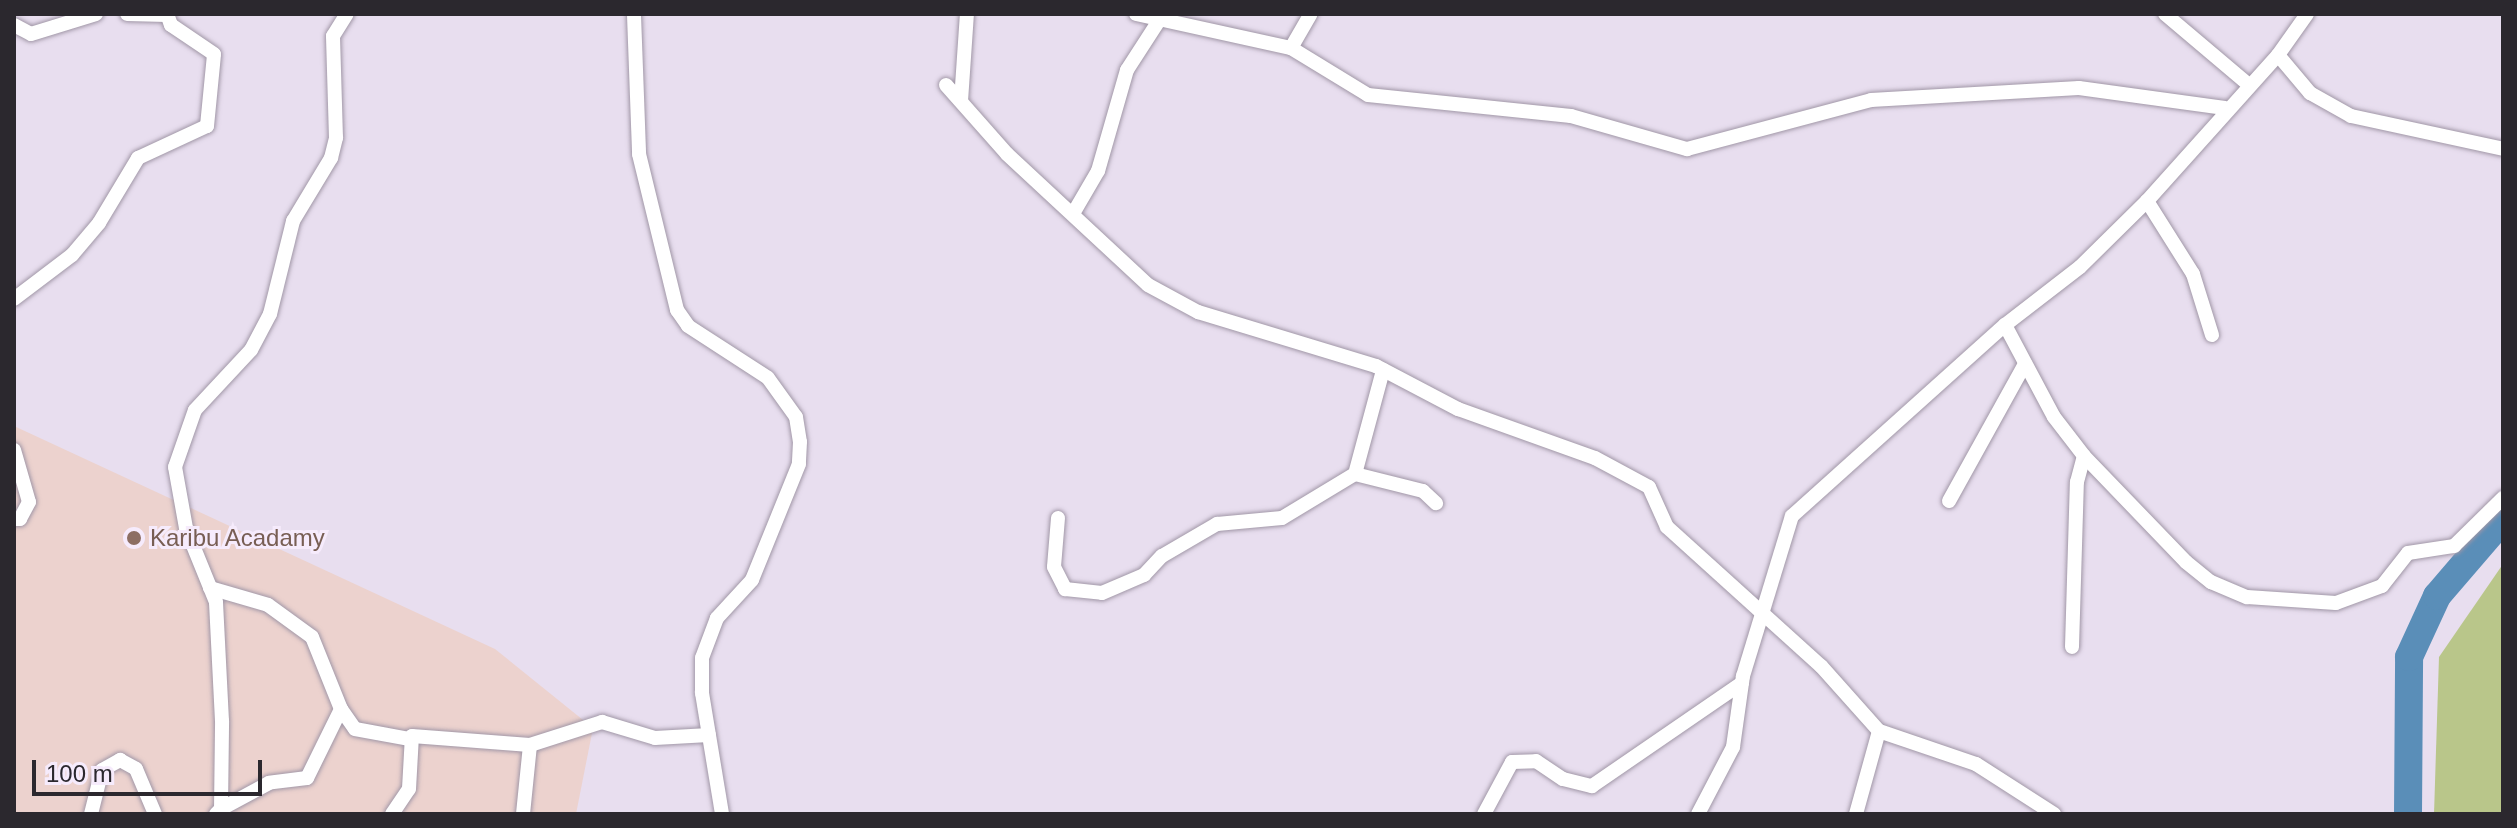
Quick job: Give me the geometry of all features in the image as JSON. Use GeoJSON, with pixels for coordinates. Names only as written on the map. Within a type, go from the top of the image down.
{"type":"FeatureCollection","features":[{"type":"Feature","properties":{"kind":"street"},"geometry":{"type":"LineString","coordinates":[[14,25],[31,34],[96,14]]}},
{"type":"Feature","properties":{"kind":"street"},"geometry":{"type":"LineString","coordinates":[[14,299],[72,255],[99,223],[138,158],[207,126],[214,54],[171,25],[167,15],[127,14]]}},
{"type":"Feature","properties":{"kind":"street"},"geometry":{"type":"LineString","coordinates":[[218,812],[222,721],[216,602],[186,528],[175,467],[195,410],[251,350],[270,314],[293,221],[331,158],[336,138],[333,36],[347,14]]}},
{"type":"Feature","properties":{"kind":"street"},"geometry":{"type":"LineString","coordinates":[[631,14],[639,154],[677,310],[688,326],[768,378],[796,417],[800,442],[799,464],[752,580],[707,636],[702,693],[722,814]]}},
{"type":"Feature","properties":{"kind":"street"},"geometry":{"type":"LineString","coordinates":[[961,101],[967,14]]}},
{"type":"Feature","properties":{"kind":"street"},"geometry":{"type":"LineString","coordinates":[[1136,14],[1291,48],[1368,95],[1571,116],[1687,149],[1871,100],[2079,88],[2225,108]]}},
{"type":"Feature","properties":{"kind":"street"},"geometry":{"type":"LineString","coordinates":[[1291,48],[1311,14]]}},
{"type":"Feature","properties":{"kind":"street"},"geometry":{"type":"LineString","coordinates":[[2165,14],[2249,85]]}},
{"type":"Feature","properties":{"kind":"street"},"geometry":{"type":"LineString","coordinates":[[1698,814],[1733,747],[1742,683],[1792,516],[1802,503],[2005,325],[2080,267],[2147,201],[2225,108],[2278,55],[2307,14]]}},
{"type":"Feature","properties":{"kind":"street"},"geometry":{"type":"LineString","coordinates":[[1074,212],[1098,171],[1127,70],[1160,19]]}},
{"type":"Feature","properties":{"kind":"street"},"geometry":{"type":"LineString","coordinates":[[2278,55],[2310,93],[2351,116],[2503,149]]}},
{"type":"Feature","properties":{"kind":"street"},"geometry":{"type":"LineString","coordinates":[[946,85],[1030,177],[1074,212],[1148,285],[1198,312],[1383,370],[1458,409],[1595,458],[1649,487],[1667,527],[1762,610],[1879,731],[1976,764],[2054,814]]}},
{"type":"Feature","properties":{"kind":"street"},"geometry":{"type":"LineString","coordinates":[[2147,201],[2193,274],[2212,335]]}},
{"type":"Feature","properties":{"kind":"street"},"geometry":{"type":"LineString","coordinates":[[2005,325],[2025,364],[2084,456],[2186,562],[2211,582],[2247,597],[2336,603],[2382,586],[2408,553],[2454,546],[2503,498]]}},
{"type":"Feature","properties":{"kind":"street"},"geometry":{"type":"LineString","coordinates":[[1949,501],[2025,364]]}},
{"type":"Feature","properties":{"kind":"street"},"geometry":{"type":"LineString","coordinates":[[1058,518],[1054,567],[1065,589],[1102,593],[1144,575],[1162,556],[1217,524],[1282,518],[1355,474],[1383,370]]}},
{"type":"Feature","properties":{"kind":"street"},"geometry":{"type":"LineString","coordinates":[[14,450],[29,502],[20,519],[14,519]]}},
{"type":"Feature","properties":{"kind":"street"},"geometry":{"type":"LineString","coordinates":[[2072,647],[2077,482],[2084,456]]}},
{"type":"Feature","properties":{"kind":"street"},"geometry":{"type":"LineString","coordinates":[[1355,474],[1423,491],[1436,503]]}},
{"type":"Feature","properties":{"kind":"street"},"geometry":{"type":"LineString","coordinates":[[210,588],[268,605],[312,637],[341,709],[355,729],[410,739],[530,745],[602,722],[655,738],[709,735]]}},
{"type":"Feature","properties":{"kind":"street"},"geometry":{"type":"LineString","coordinates":[[1484,814],[1512,762],[1536,761],[1563,779],[1592,786],[1742,683]]}},
{"type":"Feature","properties":{"kind":"street"},"geometry":{"type":"LineString","coordinates":[[218,812],[269,783],[307,778],[341,709]]}},
{"type":"Feature","properties":{"kind":"street"},"geometry":{"type":"LineString","coordinates":[[1856,814],[1879,731]]}},
{"type":"Feature","properties":{"kind":"street"},"geometry":{"type":"LineString","coordinates":[[392,814],[409,789],[410,739]]}},
{"type":"Feature","properties":{"kind":"street"},"geometry":{"type":"LineString","coordinates":[[523,814],[530,745]]}},
{"type":"Feature","properties":{"kind":"street"},"geometry":{"type":"LineString","coordinates":[[91,814],[102,770],[120,760],[136,769],[155,814]]}},
{"type":"Feature","properties":{"kind":"shaded area","name":"Karibu Acadamy"},"geometry":{"type":"Polygon","coordinates":[[[14,426],[495,649],[593,728],[576,814],[14,814],[14,426]]]}},
{"type":"Feature","properties":{"kind":"green space"},"geometry":{"type":"Polygon","coordinates":[[[2503,564],[2503,814],[2434,814],[2439,657],[2503,564]]]}},
{"type":"Feature","properties":{"kind":"waterway"},"geometry":{"type":"LineString","coordinates":[[2408,814],[2409,657],[2437,596],[2503,519]]}},
{"type":"Feature","properties":{"kind":"place","name":"Karibu Acadamy"},"geometry":{"type":"Point","coordinates":[134,538]}}]}
